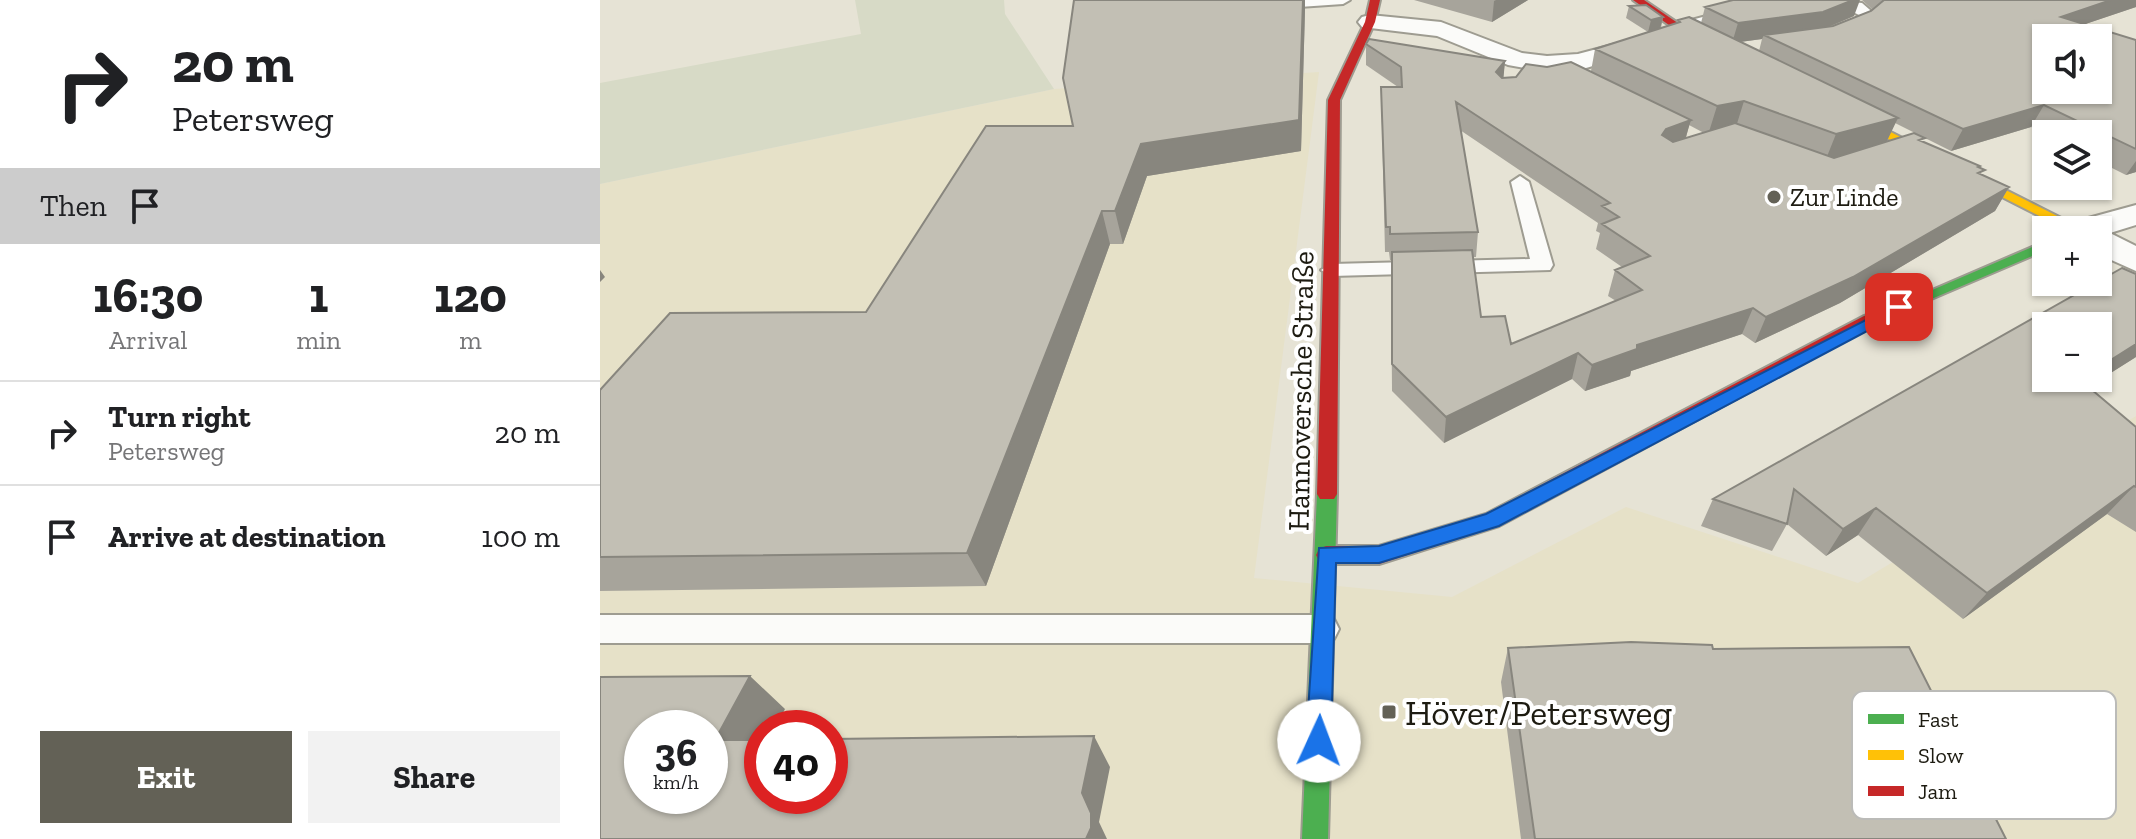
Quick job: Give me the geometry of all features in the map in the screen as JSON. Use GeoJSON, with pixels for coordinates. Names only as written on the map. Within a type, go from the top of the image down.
{"type":"FeatureCollection","features":[{"type":"Feature","properties":{"kind":"street"},"geometry":{"type":"LineString","coordinates":[[1638,0],[1681,29],[1733,53]]}},
{"type":"Feature","properties":{"kind":"street"},"geometry":{"type":"LineString","coordinates":[[1373,11],[1441,29],[1531,68],[1579,62],[1681,29]]}},
{"type":"Feature","properties":{"kind":"street","name":"Hannoversche Straße"},"geometry":{"type":"LineString","coordinates":[[1315,839],[1326,555],[1334,100],[1373,11]]}},
{"type":"Feature","properties":{"kind":"street"},"geometry":{"type":"LineString","coordinates":[[1818,99],[2052,216]]}},
{"type":"Feature","properties":{"kind":"street"},"geometry":{"type":"LineString","coordinates":[[2112,221],[2136,215]]}},
{"type":"Feature","properties":{"kind":"street"},"geometry":{"type":"LineString","coordinates":[[2112,247],[2136,260]]}},
{"type":"Feature","properties":{"kind":"street"},"geometry":{"type":"LineString","coordinates":[[1326,555],[1379,555],[1492,520],[1870,320],[2032,251]]}},
{"type":"Feature","properties":{"kind":"lane"},"geometry":{"type":"LineString","coordinates":[[1252,6],[1343,0]]}},
{"type":"Feature","properties":{"kind":"lane"},"geometry":{"type":"LineString","coordinates":[[1681,29],[1782,0]]}},
{"type":"Feature","properties":{"kind":"lane"},"geometry":{"type":"LineString","coordinates":[[1824,37],[1856,27],[1870,16],[1857,6],[1836,0]]}},
{"type":"Feature","properties":{"kind":"lane"},"geometry":{"type":"LineString","coordinates":[[1531,68],[1577,81]]}},
{"type":"Feature","properties":{"kind":"lane"},"geometry":{"type":"LineString","coordinates":[[1887,154],[1913,147]]}},
{"type":"Feature","properties":{"kind":"lane"},"geometry":{"type":"LineString","coordinates":[[1332,270],[1542,265],[1520,182]]}},
{"type":"Feature","properties":{"kind":"lane"},"geometry":{"type":"LineString","coordinates":[[600,629],[1323,629]]}},
{"type":"Feature","properties":{"kind":"shaded area"},"geometry":{"type":"Polygon","coordinates":[[[1319,72],[1254,578],[1452,597],[1626,507],[1858,583],[2136,416],[2136,839],[600,839],[600,184],[1054,89],[1319,72]]]}},
{"type":"Feature","properties":{"kind":"green space"},"geometry":{"type":"Polygon","coordinates":[[[855,0],[1004,0],[1005,14],[1054,89],[600,184],[600,83],[861,34],[855,0]]]}},
{"type":"Feature","properties":{"kind":"building"},"geometry":{"type":"Polygon","coordinates":[[[1074,0],[1303,0],[1299,120],[1141,144],[1115,211],[1102,211],[967,553],[600,557],[600,390],[670,313],[866,312],[986,126],[1073,126],[1063,78],[1074,0]]]}},
{"type":"Feature","properties":{"kind":"building"},"geometry":{"type":"Polygon","coordinates":[[[1733,0],[1853,0],[1823,12],[1738,23],[1705,7],[1733,0]]]}},
{"type":"Feature","properties":{"kind":"building"},"geometry":{"type":"Polygon","coordinates":[[[1884,0],[2111,0],[2061,17],[2084,24],[2032,24],[2032,104],[2112,104],[2112,33],[2136,40],[2136,149],[2112,138],[2112,120],[2075,120],[2044,105],[1963,129],[1764,35],[1833,26],[1871,11],[1884,0]]]}},
{"type":"Feature","properties":{"kind":"building"},"geometry":{"type":"Polygon","coordinates":[[[1646,5],[1663,17],[1651,20],[1629,6],[1646,5]]]}},
{"type":"Feature","properties":{"kind":"building"},"geometry":{"type":"Polygon","coordinates":[[[1689,17],[1898,118],[1836,134],[1744,101],[1717,106],[1595,49],[1689,17]]]}},
{"type":"Feature","properties":{"kind":"building"},"geometry":{"type":"Polygon","coordinates":[[[1369,39],[1505,61],[1496,72],[1502,78],[1516,77],[1526,64],[1547,67],[1571,62],[1691,120],[1666,129],[1662,135],[1673,142],[1735,123],[1834,158],[1914,133],[1925,138],[1919,140],[1980,166],[1985,170],[1978,173],[2009,187],[1853,277],[1766,317],[1753,308],[1637,345],[1637,349],[1592,365],[1578,353],[1446,417],[1392,364],[1392,252],[1472,250],[1481,317],[1505,316],[1511,344],[1642,290],[1615,270],[1650,256],[1602,224],[1619,217],[1602,206],[1610,203],[1456,102],[1478,232],[1390,234],[1390,227],[1386,227],[1381,87],[1402,87],[1401,67],[1366,44],[1369,39]]]}},
{"type":"Feature","properties":{"kind":"building"},"geometry":{"type":"Polygon","coordinates":[[[2122,268],[2136,274],[2136,344],[2112,359],[2112,312],[2044,312],[2072,296],[2112,296],[2112,274],[2122,268]]]}},
{"type":"Feature","properties":{"kind":"building"},"geometry":{"type":"Polygon","coordinates":[[[2032,319],[2032,392],[2094,392],[2136,427],[2136,487],[1987,593],[1876,508],[1843,529],[1794,489],[1787,524],[1713,499],[2032,319]]]}},
{"type":"Feature","properties":{"kind":"building"},"geometry":{"type":"Polygon","coordinates":[[[1631,642],[1712,645],[1713,649],[1909,647],[1931,691],[1852,691],[1852,819],[1996,819],[2006,839],[1535,839],[1508,648],[1631,642]]]}},
{"type":"Feature","properties":{"kind":"building"},"geometry":{"type":"Polygon","coordinates":[[[750,676],[728,716],[728,710],[624,710],[624,814],[728,814],[728,740],[744,740],[744,814],[848,814],[848,739],[1094,736],[1082,793],[1091,813],[1091,828],[1086,839],[600,839],[600,677],[750,676]]]}},
{"type":"Feature","properties":{"kind":"traffic: fast"},"geometry":{"type":"LineString","coordinates":[[1917,300],[2032,251]]}},
{"type":"Feature","properties":{"kind":"traffic: fast"},"geometry":{"type":"LineString","coordinates":[[1315,839],[1327,494]]}},
{"type":"Feature","properties":{"kind":"traffic: slow"},"geometry":{"type":"LineString","coordinates":[[1837,109],[2050,216]]}},
{"type":"Feature","properties":{"kind":"traffic: jam"},"geometry":{"type":"LineString","coordinates":[[1327,494],[1334,100],[1370,22],[1375,0]]}},
{"type":"Feature","properties":{"kind":"traffic: jam"},"geometry":{"type":"LineString","coordinates":[[1638,0],[1685,32],[1725,52]]}},
{"type":"Feature","properties":{"kind":"traffic: jam"},"geometry":{"type":"LineString","coordinates":[[1326,555],[1379,555],[1492,520],[1870,320],[1917,300]]}},
{"type":"Feature","properties":{"kind":"place","name":"Zur Linde"},"geometry":{"type":"Point","coordinates":[1774,197]}},
{"type":"Feature","properties":{"kind":"place","name":"Höver/Petersweg"},"geometry":{"type":"Point","coordinates":[1389,712]}},
{"type":"Feature","properties":{"kind":"route"},"geometry":{"type":"LineString","coordinates":[[1319,741],[1326,555],[1379,555],[1492,520],[1899,307]]}}]}
